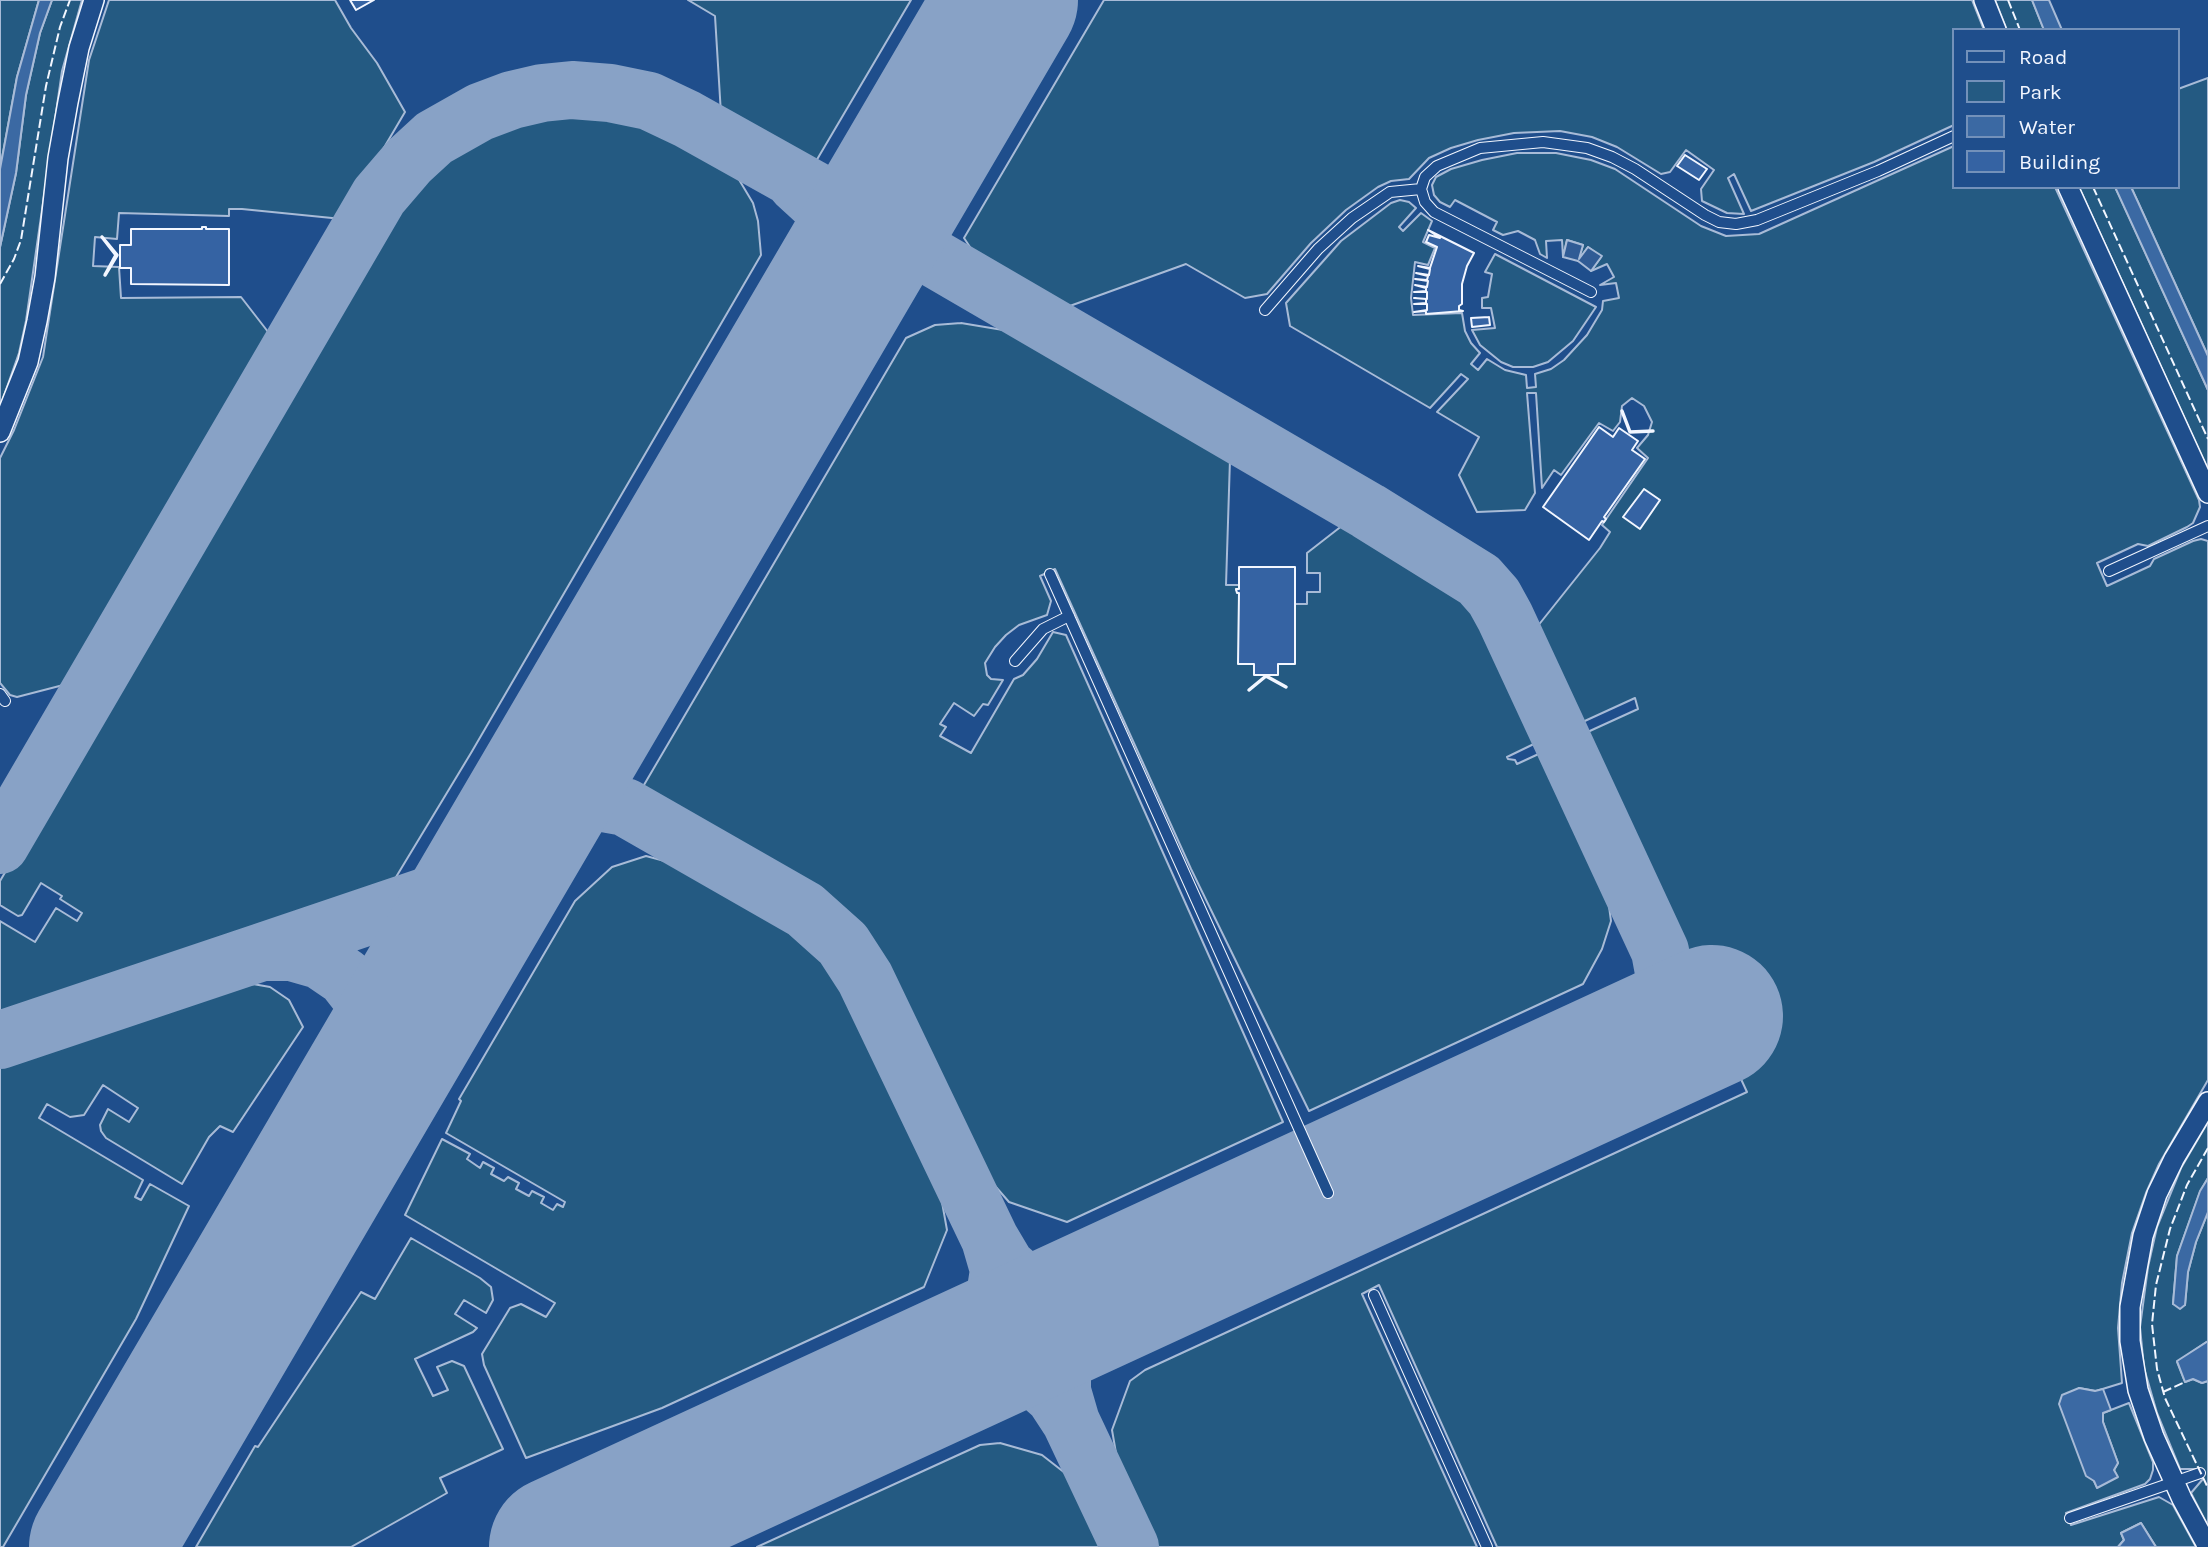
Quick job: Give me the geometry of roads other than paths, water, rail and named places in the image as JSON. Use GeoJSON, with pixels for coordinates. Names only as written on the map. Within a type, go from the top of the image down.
{"type":"FeatureCollection","features":[{"type":"Feature","properties":{"kind":"street"},"geometry":{"type":"LineString","coordinates":[[0,432],[28,362],[37,321],[45,277],[58,158],[79,48],[94,0]]}},
{"type":"Feature","properties":{"kind":"street"},"geometry":{"type":"LineString","coordinates":[[1984,0],[1995,28]]}},
{"type":"Feature","properties":{"kind":"street"},"geometry":{"type":"LineString","coordinates":[[2069,189],[2208,493]]}},
{"type":"Feature","properties":{"kind":"street"},"geometry":{"type":"LineString","coordinates":[[2208,1102],[2157,1194],[2143,1236],[2130,1307],[2130,1341],[2138,1390],[2154,1437],[2174,1482],[2208,1547]]}},
{"type":"Feature","properties":{"kind":"lane"},"geometry":{"type":"LineString","coordinates":[[1591,292],[1434,212],[1425,202],[1421,189],[1425,177],[1437,166],[1480,148],[1543,142],[1587,148],[1612,156],[1705,215],[1719,222],[1736,224],[1757,220],[1878,171],[1952,137]]}},
{"type":"Feature","properties":{"kind":"lane"},"geometry":{"type":"LineString","coordinates":[[1265,310],[1318,249],[1353,218],[1390,192],[1421,189]]}},
{"type":"Feature","properties":{"kind":"lane"},"geometry":{"type":"LineString","coordinates":[[2109,571],[2208,527]]}},
{"type":"Feature","properties":{"kind":"lane"},"geometry":{"type":"LineString","coordinates":[[1050,574],[1328,1193]]}},
{"type":"Feature","properties":{"kind":"lane"},"geometry":{"type":"LineString","coordinates":[[1015,661],[1042,629],[1069,616]]}},
{"type":"Feature","properties":{"kind":"lane"},"geometry":{"type":"LineString","coordinates":[[1374,1295],[1487,1547]]}},
{"type":"Feature","properties":{"kind":"lane"},"geometry":{"type":"LineString","coordinates":[[2070,1518],[2200,1473]]}},
{"type":"Feature","properties":{"kind":"water"},"geometry":{"type":"Polygon","coordinates":[[[39,0],[52,0],[40,33],[26,95],[16,173],[0,247],[0,169],[17,77],[39,0]]]}},
{"type":"Feature","properties":{"kind":"water"},"geometry":{"type":"Polygon","coordinates":[[[2032,0],[2049,0],[2061,28],[2043,28],[2032,0]]]}},
{"type":"Feature","properties":{"kind":"water"},"geometry":{"type":"Polygon","coordinates":[[[2116,189],[2132,189],[2138,202],[2208,356],[2208,390],[2116,189]]]}},
{"type":"Feature","properties":{"kind":"water"},"geometry":{"type":"Polygon","coordinates":[[[2208,1178],[2208,1212],[2188,1272],[2185,1305],[2180,1309],[2173,1304],[2177,1256],[2200,1191],[2208,1178]]]}},
{"type":"Feature","properties":{"kind":"water"},"geometry":{"type":"Polygon","coordinates":[[[2208,1341],[2208,1381],[2202,1383],[2193,1379],[2185,1382],[2177,1361],[2208,1341]]]}},
{"type":"Feature","properties":{"kind":"water"},"geometry":{"type":"Polygon","coordinates":[[[2079,1388],[2095,1391],[2103,1389],[2111,1410],[2103,1413],[2103,1422],[2118,1463],[2114,1470],[2118,1477],[2097,1488],[2094,1481],[2086,1476],[2059,1404],[2062,1395],[2079,1388]]]}},
{"type":"Feature","properties":{"kind":"water"},"geometry":{"type":"Polygon","coordinates":[[[2141,1523],[2156,1547],[2118,1547],[2124,1540],[2121,1533],[2141,1523]]]}}]}
